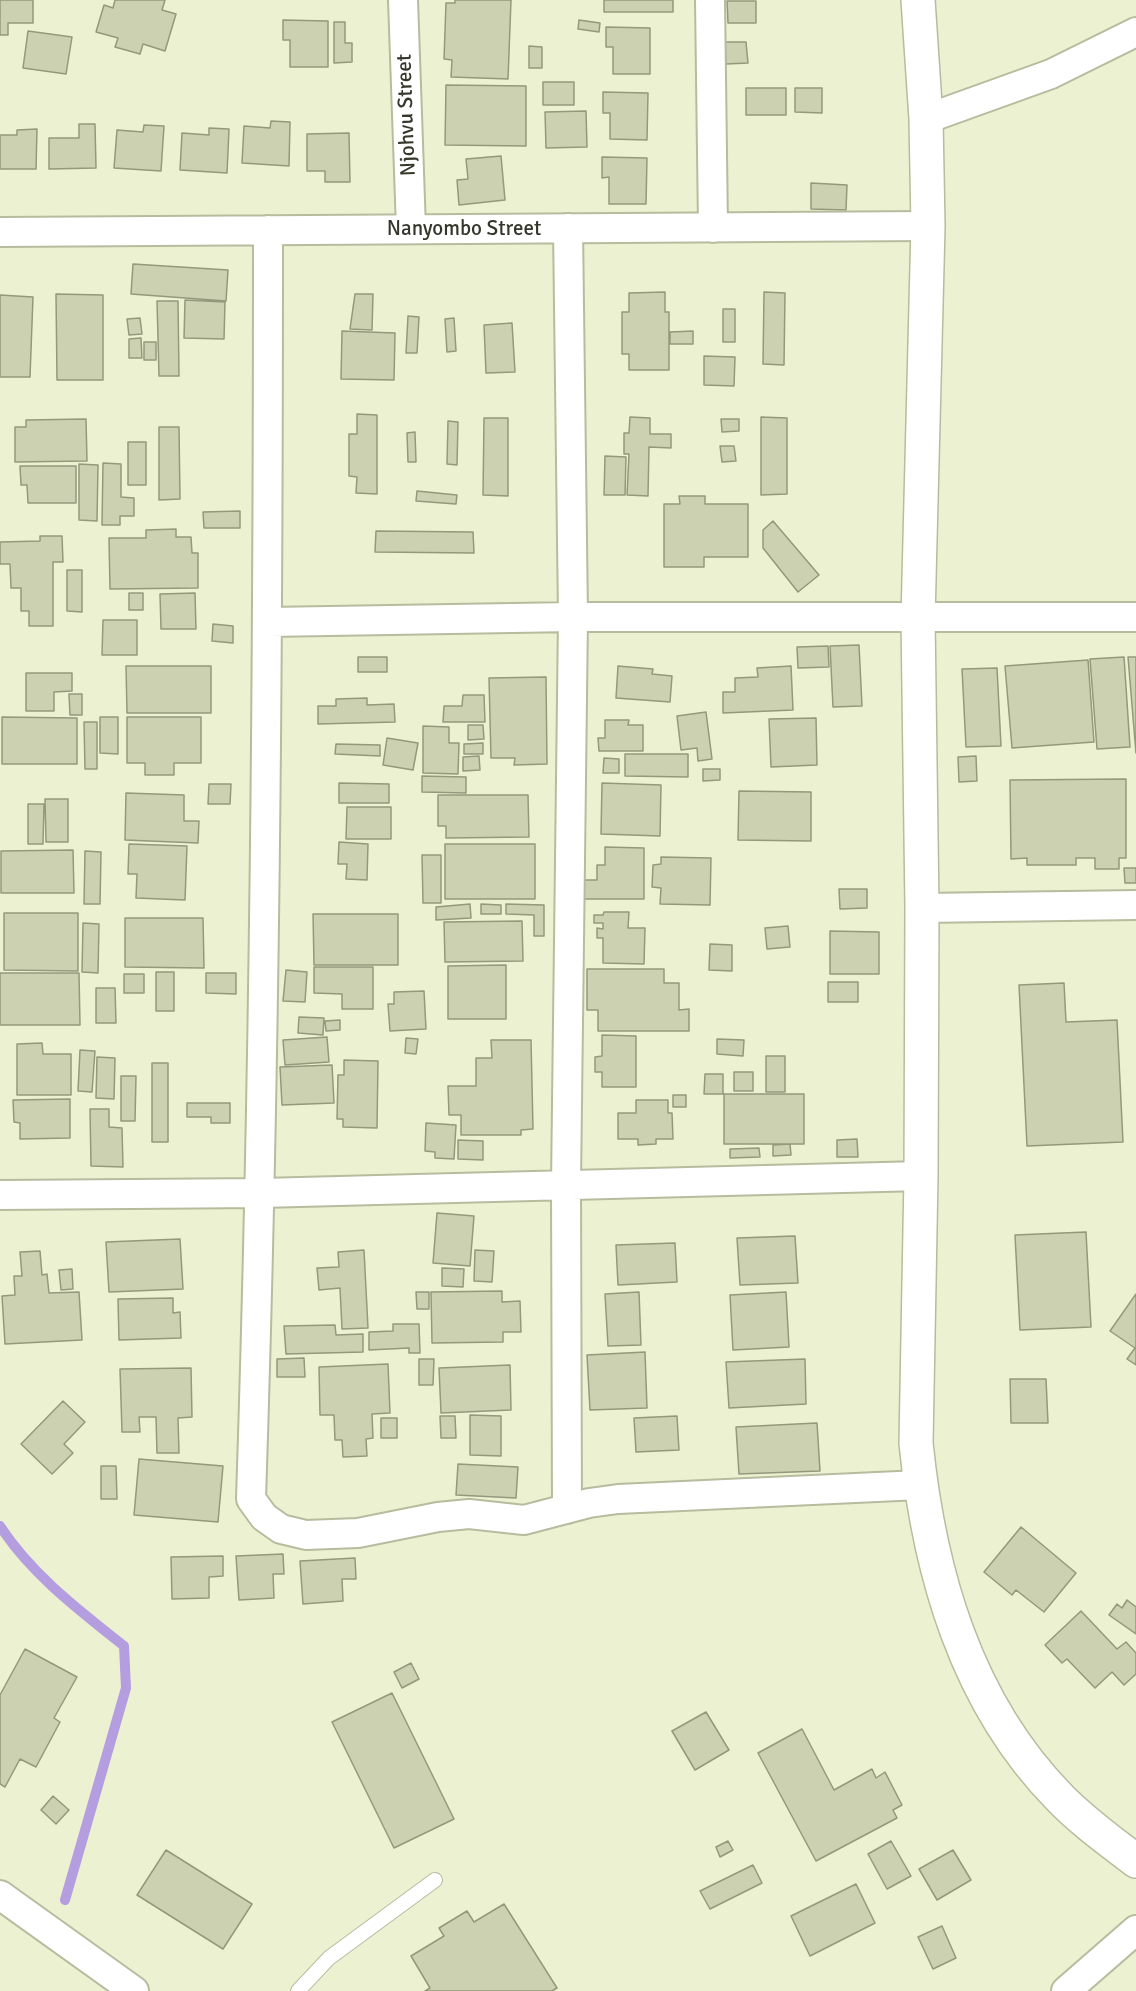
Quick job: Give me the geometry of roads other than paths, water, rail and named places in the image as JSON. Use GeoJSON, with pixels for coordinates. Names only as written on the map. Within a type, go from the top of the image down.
{"type":"FeatureCollection","features":[{"type":"Feature","properties":{"kind":"street","name":"Njohvu Street"},"geometry":{"type":"LineString","coordinates":[[404,0],[411,229]]}},
{"type":"Feature","properties":{"kind":"street"},"geometry":{"type":"LineString","coordinates":[[710,0],[713,228]]}},
{"type":"Feature","properties":{"kind":"street"},"geometry":{"type":"LineString","coordinates":[[918,0],[926,119],[928,226],[918,618],[922,908],[921,1176],[916,1443],[920,1485],[935,1565],[955,1633],[981,1690],[1015,1742],[1058,1797],[1136,1861]]}},
{"type":"Feature","properties":{"kind":"street"},"geometry":{"type":"LineString","coordinates":[[926,119],[1051,74],[1136,32]]}},
{"type":"Feature","properties":{"kind":"street","name":"Nanyombo Street"},"geometry":{"type":"LineString","coordinates":[[0,232],[928,226]]}},
{"type":"Feature","properties":{"kind":"street"},"geometry":{"type":"LineString","coordinates":[[567,1509],[566,1184],[573,617],[568,228]]}},
{"type":"Feature","properties":{"kind":"street"},"geometry":{"type":"LineString","coordinates":[[268,230],[268,622],[261,1193],[250,1499],[264,1517],[281,1529],[306,1535],[358,1533],[438,1516],[469,1514],[524,1520],[618,1499],[920,1485]]}},
{"type":"Feature","properties":{"kind":"street"},"geometry":{"type":"LineString","coordinates":[[268,622],[573,617],[1136,617]]}},
{"type":"Feature","properties":{"kind":"street"},"geometry":{"type":"LineString","coordinates":[[922,908],[1136,905]]}},
{"type":"Feature","properties":{"kind":"street"},"geometry":{"type":"LineString","coordinates":[[0,1196],[261,1193],[921,1176]]}},
{"type":"Feature","properties":{"kind":"street"},"geometry":{"type":"LineString","coordinates":[[0,1895],[119,1987]]}},
{"type":"Feature","properties":{"kind":"street"},"geometry":{"type":"LineString","coordinates":[[1066,1991],[1136,1930]]}},
{"type":"Feature","properties":{"kind":"lane"},"geometry":{"type":"LineString","coordinates":[[298,1991],[329,1958],[435,1880]]}},
{"type":"Feature","properties":{"kind":"waterway"},"geometry":{"type":"LineString","coordinates":[[0,1526],[12,1544],[41,1576],[124,1646],[126,1688],[65,1900]]}}]}
